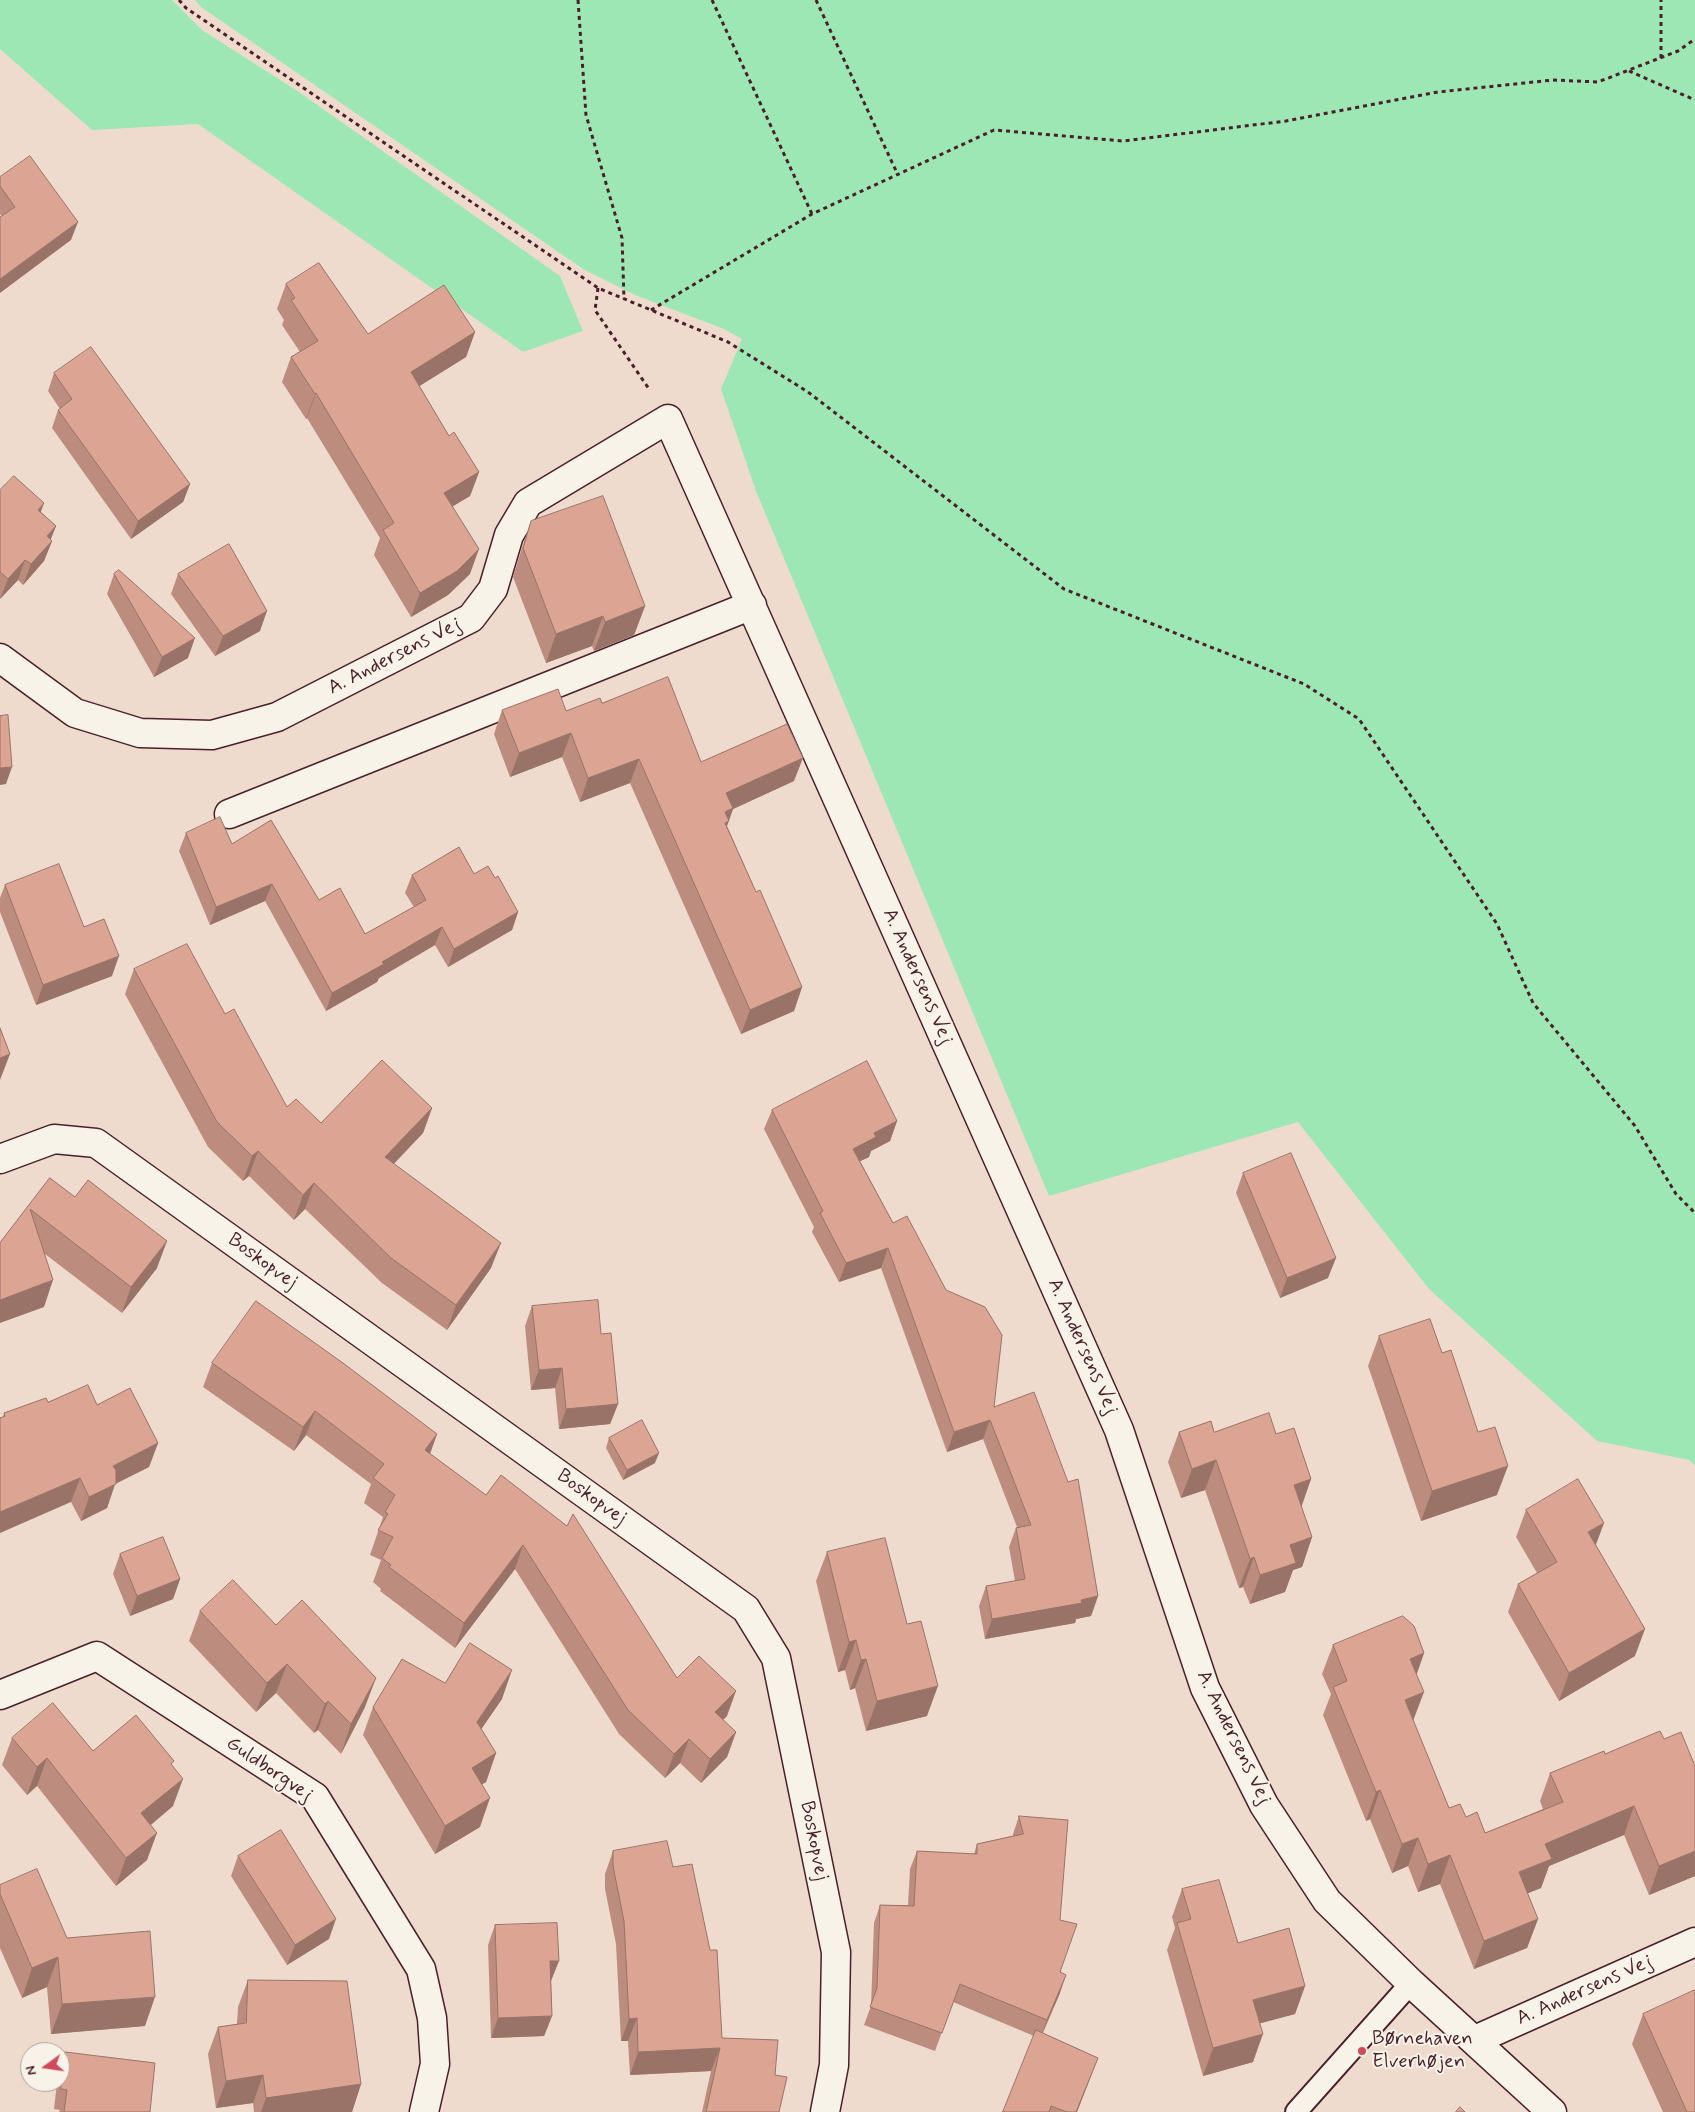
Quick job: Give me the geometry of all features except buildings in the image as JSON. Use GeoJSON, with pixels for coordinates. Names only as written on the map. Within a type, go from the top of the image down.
{"type":"FeatureCollection","features":[{"type":"Feature","properties":{"kind":"street","name":"A. Andersens Vej"},"geometry":{"type":"LineString","coordinates":[[0,658],[75,713],[140,733],[212,735],[277,718],[471,618],[493,589],[509,535],[528,503],[668,418],[1119,1430],[1205,1688],[1264,1805],[1327,1901],[1411,1983],[1552,2112]]}},
{"type":"Feature","properties":{"kind":"street"},"geometry":{"type":"LineString","coordinates":[[229,814],[752,605]]}},
{"type":"Feature","properties":{"kind":"street","name":"Boskopvej"},"geometry":{"type":"LineString","coordinates":[[0,1159],[54,1139],[96,1143],[746,1609],[776,1658],[836,1952],[834,2065],[825,2112]]}},
{"type":"Feature","properties":{"kind":"street","name":"Guldborgvej"},"geometry":{"type":"LineString","coordinates":[[0,1695],[97,1656],[315,1797],[421,1969],[432,2018],[435,2064],[424,2112]]}},
{"type":"Feature","properties":{"kind":"street","name":"A. Andersens Vej"},"geometry":{"type":"LineString","coordinates":[[1475,2040],[1695,1942]]}},
{"type":"Feature","properties":{"kind":"lane"},"geometry":{"type":"LineString","coordinates":[[1296,2112],[1411,1983]]}},
{"type":"Feature","properties":{"kind":"path"},"geometry":{"type":"LineString","coordinates":[[179,0],[186,8],[598,288],[728,342],[808,392],[1064,589],[1304,684],[1359,719],[1498,924],[1533,1003],[1635,1126],[1676,1194],[1695,1213]]}},
{"type":"Feature","properties":{"kind":"path"},"geometry":{"type":"LineString","coordinates":[[578,0],[586,115],[622,238],[624,299]]}},
{"type":"Feature","properties":{"kind":"path"},"geometry":{"type":"LineString","coordinates":[[712,0],[812,214]]}},
{"type":"Feature","properties":{"kind":"path"},"geometry":{"type":"LineString","coordinates":[[816,0],[898,175]]}},
{"type":"Feature","properties":{"kind":"path"},"geometry":{"type":"LineString","coordinates":[[1661,0],[1661,58]]}},
{"type":"Feature","properties":{"kind":"path"},"geometry":{"type":"LineString","coordinates":[[651,311],[812,214],[994,130],[1123,141],[1286,121],[1438,92],[1553,80],[1598,82],[1678,51],[1695,38]]}},
{"type":"Feature","properties":{"kind":"path"},"geometry":{"type":"LineString","coordinates":[[1629,70],[1695,100]]}},
{"type":"Feature","properties":{"kind":"path"},"geometry":{"type":"LineString","coordinates":[[598,288],[595,310],[668,418]]}},
{"type":"Feature","properties":{"kind":"green space"},"geometry":{"type":"Polygon","coordinates":[[[0,0],[172,0],[202,30],[299,92],[560,276],[583,331],[523,352],[198,124],[92,130],[0,49],[0,0]]]}},
{"type":"Feature","properties":{"kind":"green space"},"geometry":{"type":"Polygon","coordinates":[[[195,0],[1695,0],[1695,1465],[1689,1460],[1597,1441],[1429,1289],[1298,1122],[1049,1196],[756,491],[721,389],[742,339],[724,329],[635,295],[583,269],[201,7],[195,0]]]}},
{"type":"Feature","properties":{"kind":"place","name":"Børnehaven Elverhøjen"},"geometry":{"type":"Point","coordinates":[1362,2051]}}]}
